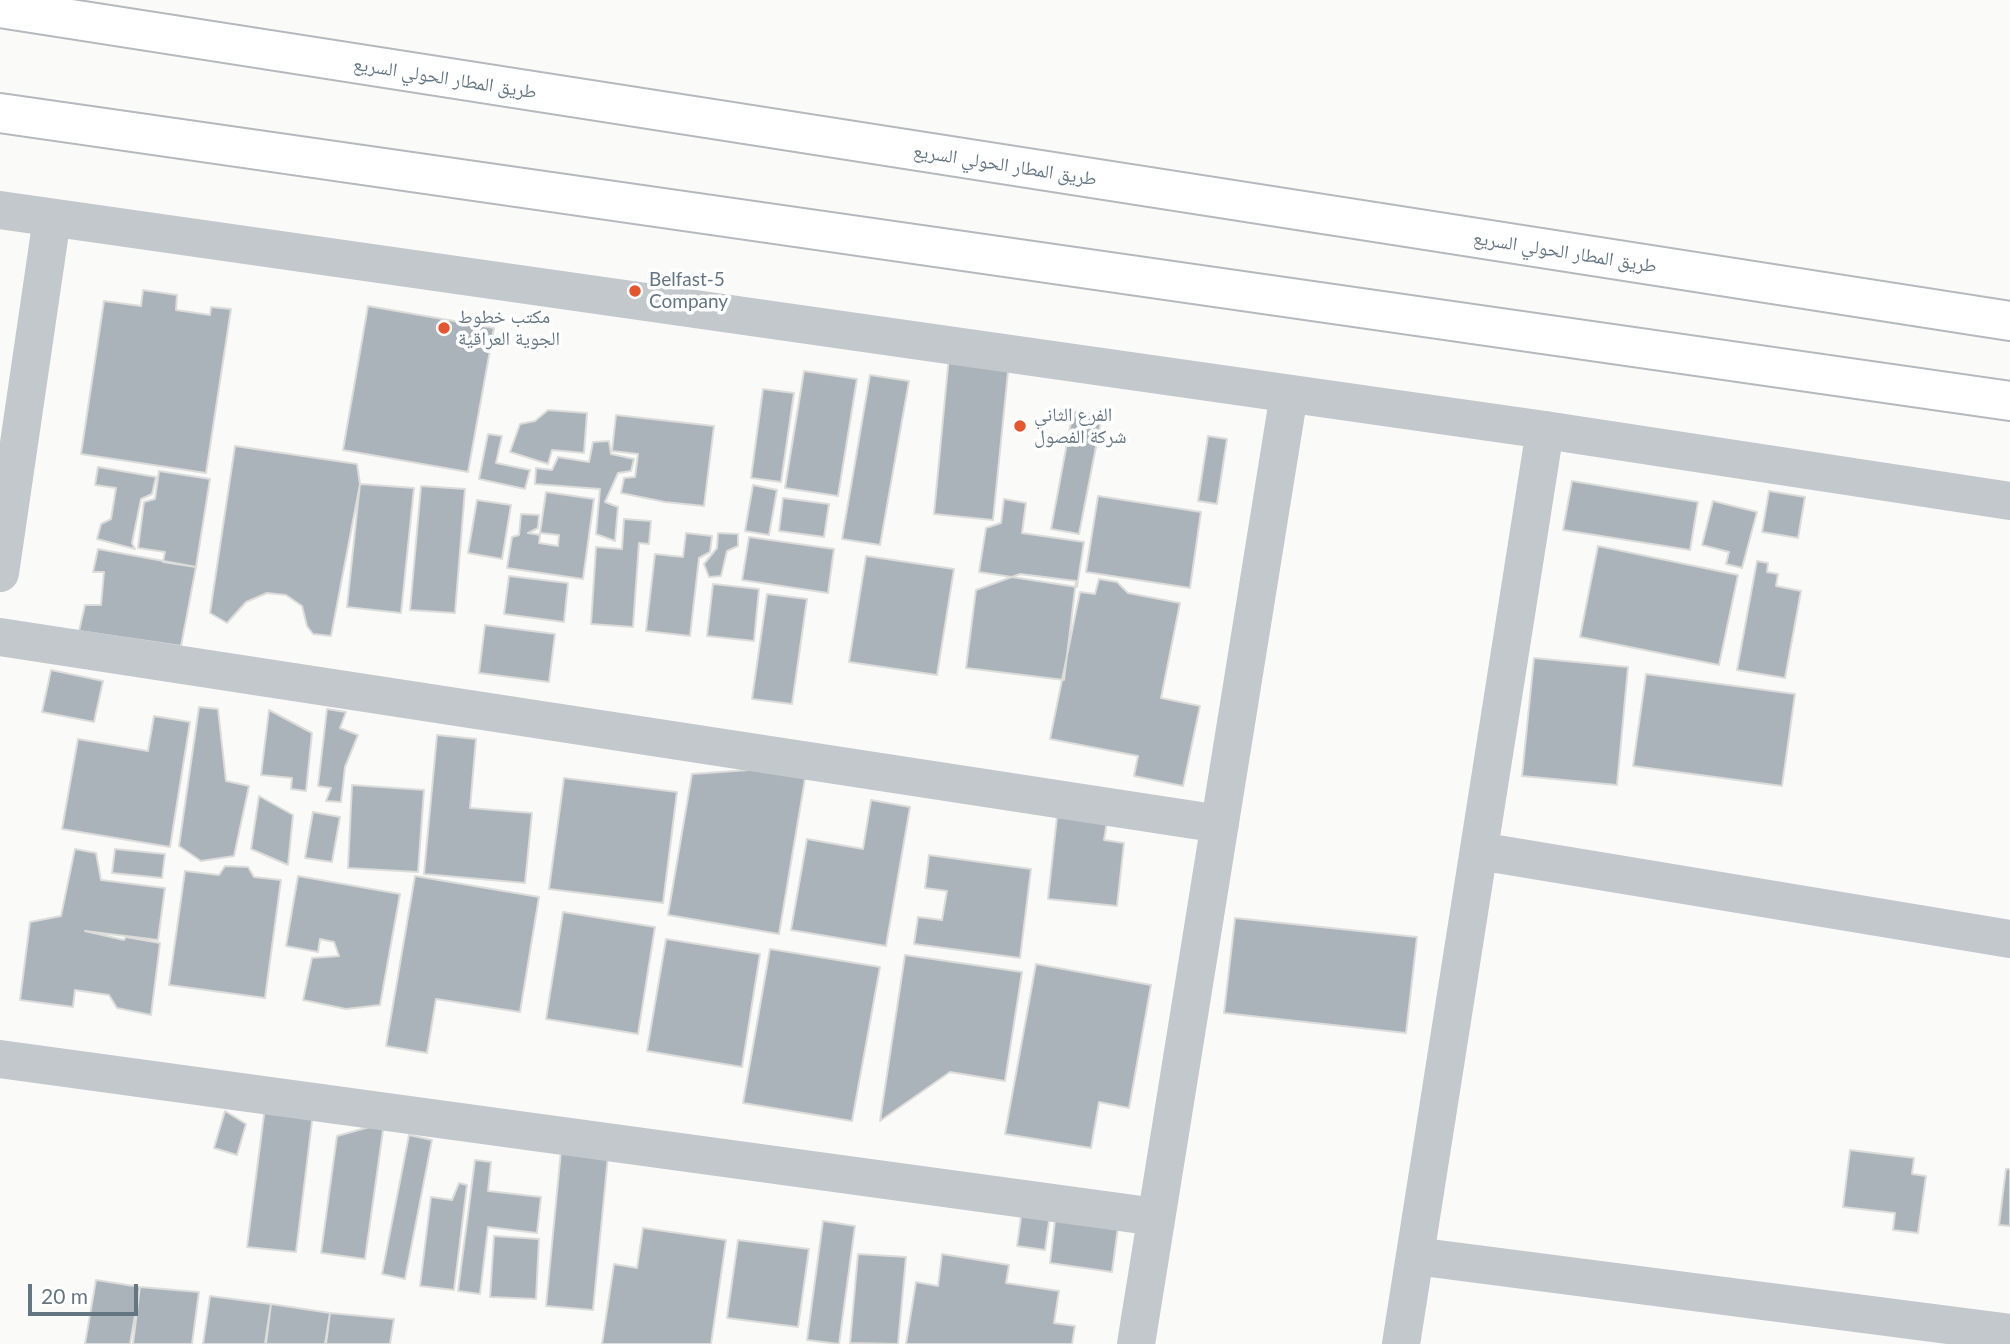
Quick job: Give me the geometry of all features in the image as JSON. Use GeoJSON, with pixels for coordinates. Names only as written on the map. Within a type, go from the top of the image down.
{"type":"FeatureCollection","features":[{"type":"Feature","properties":{"kind":"highway","name":"طريق المطار الحولي السريع"},"geometry":{"type":"LineString","coordinates":[[0,8],[2010,321]]}},
{"type":"Feature","properties":{"kind":"highway"},"geometry":{"type":"LineString","coordinates":[[0,113],[2010,401]]}},
{"type":"Feature","properties":{"kind":"street"},"geometry":{"type":"LineString","coordinates":[[0,210],[1545,430],[2010,501]]}},
{"type":"Feature","properties":{"kind":"street"},"geometry":{"type":"LineString","coordinates":[[0,573],[52,218]]}},
{"type":"Feature","properties":{"kind":"street"},"geometry":{"type":"LineString","coordinates":[[1136,1344],[1289,394]]}},
{"type":"Feature","properties":{"kind":"street"},"geometry":{"type":"LineString","coordinates":[[1401,1344],[1545,430]]}},
{"type":"Feature","properties":{"kind":"street"},"geometry":{"type":"LineString","coordinates":[[0,637],[1220,824]]}},
{"type":"Feature","properties":{"kind":"street"},"geometry":{"type":"LineString","coordinates":[[1479,851],[2010,939]]}},
{"type":"Feature","properties":{"kind":"street"},"geometry":{"type":"LineString","coordinates":[[0,1059],[1156,1217]]}},
{"type":"Feature","properties":{"kind":"street"},"geometry":{"type":"LineString","coordinates":[[1415,1256],[2010,1333]]}},
{"type":"Feature","properties":{"kind":"building"},"geometry":{"type":"Polygon","coordinates":[[[143,290],[177,295],[176,310],[210,315],[211,307],[231,309],[206,473],[81,454],[104,301],[141,306],[143,290]]]}},
{"type":"Feature","properties":{"kind":"building"},"geometry":{"type":"Polygon","coordinates":[[[368,306],[494,328],[468,472],[343,450],[368,306]]]}},
{"type":"Feature","properties":{"kind":"building"},"geometry":{"type":"Polygon","coordinates":[[[949,356],[1009,362],[993,520],[934,514],[949,356]]]}},
{"type":"Feature","properties":{"kind":"building"},"geometry":{"type":"Polygon","coordinates":[[[804,371],[857,379],[838,496],[785,488],[804,371]]]}},
{"type":"Feature","properties":{"kind":"building"},"geometry":{"type":"Polygon","coordinates":[[[870,375],[909,381],[880,545],[842,539],[870,375]]]}},
{"type":"Feature","properties":{"kind":"building"},"geometry":{"type":"Polygon","coordinates":[[[763,389],[794,393],[781,482],[751,478],[763,389]]]}},
{"type":"Feature","properties":{"kind":"building"},"geometry":{"type":"Polygon","coordinates":[[[548,410],[587,413],[584,453],[552,450],[548,464],[510,452],[520,424],[535,421],[548,410]]]}},
{"type":"Feature","properties":{"kind":"building"},"geometry":{"type":"Polygon","coordinates":[[[1073,411],[1102,416],[1079,534],[1051,529],[1073,411]]]}},
{"type":"Feature","properties":{"kind":"building"},"geometry":{"type":"Polygon","coordinates":[[[616,415],[714,426],[704,506],[621,493],[624,478],[635,477],[638,454],[612,451],[616,415]]]}},
{"type":"Feature","properties":{"kind":"building"},"geometry":{"type":"Polygon","coordinates":[[[488,434],[502,436],[496,463],[530,470],[525,489],[479,479],[488,434]]]}},
{"type":"Feature","properties":{"kind":"building"},"geometry":{"type":"Polygon","coordinates":[[[1208,436],[1227,439],[1217,504],[1198,501],[1208,436]]]}},
{"type":"Feature","properties":{"kind":"building"},"geometry":{"type":"Polygon","coordinates":[[[609,441],[611,454],[634,459],[631,471],[618,473],[605,502],[618,507],[615,541],[596,534],[600,489],[535,484],[536,468],[552,470],[558,457],[589,462],[593,442],[609,441]]]}},
{"type":"Feature","properties":{"kind":"building"},"geometry":{"type":"Polygon","coordinates":[[[235,446],[357,464],[360,484],[331,636],[313,634],[307,626],[302,606],[286,595],[267,593],[246,602],[227,623],[210,613],[235,446]]]}},
{"type":"Feature","properties":{"kind":"building"},"geometry":{"type":"Polygon","coordinates":[[[98,467],[156,477],[152,494],[141,499],[132,543],[135,549],[97,539],[101,524],[111,519],[116,488],[95,485],[98,467]]]}},
{"type":"Feature","properties":{"kind":"building"},"geometry":{"type":"Polygon","coordinates":[[[159,471],[210,479],[196,567],[163,562],[165,552],[138,548],[144,502],[155,499],[159,471]]]}},
{"type":"Feature","properties":{"kind":"building"},"geometry":{"type":"Polygon","coordinates":[[[1572,481],[1698,502],[1690,550],[1563,530],[1572,481]]]}},
{"type":"Feature","properties":{"kind":"building"},"geometry":{"type":"Polygon","coordinates":[[[360,484],[414,488],[401,613],[347,607],[360,484]]]}},
{"type":"Feature","properties":{"kind":"building"},"geometry":{"type":"Polygon","coordinates":[[[753,485],[777,490],[769,535],[745,531],[753,485]]]}},
{"type":"Feature","properties":{"kind":"building"},"geometry":{"type":"Polygon","coordinates":[[[421,486],[465,489],[455,613],[410,610],[421,486]]]}},
{"type":"Feature","properties":{"kind":"building"},"geometry":{"type":"Polygon","coordinates":[[[1769,491],[1805,497],[1798,538],[1762,532],[1769,491]]]}},
{"type":"Feature","properties":{"kind":"building"},"geometry":{"type":"Polygon","coordinates":[[[546,492],[594,499],[583,579],[507,568],[512,537],[519,535],[521,514],[539,515],[538,528],[528,533],[540,535],[539,543],[558,546],[559,535],[540,533],[546,492]]]}},
{"type":"Feature","properties":{"kind":"building"},"geometry":{"type":"Polygon","coordinates":[[[1098,496],[1201,512],[1190,588],[1086,572],[1098,496]]]}},
{"type":"Feature","properties":{"kind":"building"},"geometry":{"type":"Polygon","coordinates":[[[783,498],[829,504],[824,537],[779,531],[783,498]]]}},
{"type":"Feature","properties":{"kind":"building"},"geometry":{"type":"Polygon","coordinates":[[[1004,499],[1026,503],[1022,533],[1084,542],[1077,587],[979,572],[986,528],[1001,523],[1004,499]]]}},
{"type":"Feature","properties":{"kind":"building"},"geometry":{"type":"Polygon","coordinates":[[[477,500],[511,505],[502,559],[468,553],[477,500]]]}},
{"type":"Feature","properties":{"kind":"building"},"geometry":{"type":"Polygon","coordinates":[[[1713,501],[1757,512],[1742,568],[1726,564],[1729,552],[1702,545],[1713,501]]]}},
{"type":"Feature","properties":{"kind":"building"},"geometry":{"type":"Polygon","coordinates":[[[624,519],[651,521],[649,544],[639,543],[633,627],[591,624],[596,547],[622,549],[624,519]]]}},
{"type":"Feature","properties":{"kind":"building"},"geometry":{"type":"Polygon","coordinates":[[[686,533],[712,536],[710,552],[699,558],[690,636],[646,631],[655,554],[683,557],[686,533]]]}},
{"type":"Feature","properties":{"kind":"building"},"geometry":{"type":"Polygon","coordinates":[[[718,533],[738,534],[738,546],[727,551],[721,576],[709,577],[704,564],[717,548],[718,533]]]}},
{"type":"Feature","properties":{"kind":"building"},"geometry":{"type":"Polygon","coordinates":[[[749,537],[834,549],[828,593],[742,580],[749,537]]]}},
{"type":"Feature","properties":{"kind":"building"},"geometry":{"type":"Polygon","coordinates":[[[1598,546],[1738,575],[1719,665],[1580,637],[1598,546]]]}},
{"type":"Feature","properties":{"kind":"building"},"geometry":{"type":"Polygon","coordinates":[[[98,549],[196,567],[181,646],[79,631],[85,605],[101,605],[104,572],[93,572],[98,549]]]}},
{"type":"Feature","properties":{"kind":"building"},"geometry":{"type":"Polygon","coordinates":[[[866,556],[954,569],[937,675],[849,662],[866,556]]]}},
{"type":"Feature","properties":{"kind":"building"},"geometry":{"type":"Polygon","coordinates":[[[1757,561],[1768,563],[1767,572],[1778,574],[1776,586],[1801,591],[1785,678],[1737,670],[1757,561]]]}},
{"type":"Feature","properties":{"kind":"building"},"geometry":{"type":"Polygon","coordinates":[[[1020,574],[1076,581],[1064,680],[966,668],[976,590],[1020,574]]]}},
{"type":"Feature","properties":{"kind":"building"},"geometry":{"type":"Polygon","coordinates":[[[509,576],[568,583],[564,622],[504,614],[509,576]]]}},
{"type":"Feature","properties":{"kind":"building"},"geometry":{"type":"Polygon","coordinates":[[[1099,579],[1117,582],[1128,593],[1180,603],[1161,698],[1200,706],[1183,786],[1134,776],[1138,756],[1050,739],[1080,592],[1095,594],[1099,579]]]}},
{"type":"Feature","properties":{"kind":"building"},"geometry":{"type":"Polygon","coordinates":[[[713,584],[759,589],[754,641],[707,636],[713,584]]]}},
{"type":"Feature","properties":{"kind":"building"},"geometry":{"type":"Polygon","coordinates":[[[767,594],[807,599],[792,704],[752,699],[767,594]]]}},
{"type":"Feature","properties":{"kind":"building"},"geometry":{"type":"Polygon","coordinates":[[[485,625],[555,634],[549,682],[479,673],[485,625]]]}},
{"type":"Feature","properties":{"kind":"building"},"geometry":{"type":"Polygon","coordinates":[[[1534,658],[1628,667],[1617,785],[1522,776],[1534,658]]]}},
{"type":"Feature","properties":{"kind":"building"},"geometry":{"type":"Polygon","coordinates":[[[51,670],[103,681],[94,722],[42,712],[51,670]]]}},
{"type":"Feature","properties":{"kind":"building"},"geometry":{"type":"Polygon","coordinates":[[[1646,674],[1795,694],[1782,786],[1633,766],[1646,674]]]}},
{"type":"Feature","properties":{"kind":"building"},"geometry":{"type":"Polygon","coordinates":[[[199,707],[218,709],[226,781],[249,786],[234,856],[201,861],[179,846],[199,707]]]}},
{"type":"Feature","properties":{"kind":"building"},"geometry":{"type":"Polygon","coordinates":[[[327,709],[346,712],[340,728],[358,735],[345,767],[341,802],[326,801],[331,788],[318,786],[327,709]]]}},
{"type":"Feature","properties":{"kind":"building"},"geometry":{"type":"Polygon","coordinates":[[[269,710],[312,733],[306,791],[291,789],[292,778],[261,775],[269,710]]]}},
{"type":"Feature","properties":{"kind":"building"},"geometry":{"type":"Polygon","coordinates":[[[154,716],[190,722],[170,847],[62,829],[78,739],[148,751],[154,716]]]}},
{"type":"Feature","properties":{"kind":"building"},"geometry":{"type":"Polygon","coordinates":[[[437,735],[476,739],[470,808],[532,813],[525,883],[424,874],[437,735]]]}},
{"type":"Feature","properties":{"kind":"building"},"geometry":{"type":"Polygon","coordinates":[[[777,768],[806,773],[779,934],[668,915],[692,774],[777,768]]]}},
{"type":"Feature","properties":{"kind":"building"},"geometry":{"type":"Polygon","coordinates":[[[564,778],[677,792],[663,903],[549,889],[564,778]]]}},
{"type":"Feature","properties":{"kind":"building"},"geometry":{"type":"Polygon","coordinates":[[[352,785],[424,790],[418,872],[348,868],[352,785]]]}},
{"type":"Feature","properties":{"kind":"building"},"geometry":{"type":"Polygon","coordinates":[[[259,796],[293,815],[288,865],[251,849],[259,796]]]}},
{"type":"Feature","properties":{"kind":"building"},"geometry":{"type":"Polygon","coordinates":[[[871,800],[910,807],[886,946],[791,930],[807,839],[863,849],[871,800]]]}},
{"type":"Feature","properties":{"kind":"building"},"geometry":{"type":"Polygon","coordinates":[[[313,812],[340,817],[332,862],[305,858],[313,812]]]}},
{"type":"Feature","properties":{"kind":"building"},"geometry":{"type":"Polygon","coordinates":[[[1057,817],[1107,822],[1104,840],[1124,843],[1117,906],[1048,899],[1057,817]]]}},
{"type":"Feature","properties":{"kind":"building"},"geometry":{"type":"Polygon","coordinates":[[[75,849],[96,853],[101,880],[165,888],[158,940],[85,931],[124,940],[126,937],[160,943],[151,1015],[117,1008],[109,995],[75,990],[73,1007],[20,1000],[30,922],[61,916],[75,849]]]}},
{"type":"Feature","properties":{"kind":"building"},"geometry":{"type":"Polygon","coordinates":[[[115,849],[165,854],[162,878],[112,873],[115,849]]]}},
{"type":"Feature","properties":{"kind":"building"},"geometry":{"type":"Polygon","coordinates":[[[929,855],[1031,869],[1020,958],[914,944],[918,917],[942,920],[947,891],[925,888],[929,855]]]}},
{"type":"Feature","properties":{"kind":"building"},"geometry":{"type":"Polygon","coordinates":[[[225,866],[248,867],[254,877],[281,880],[265,998],[169,985],[185,871],[219,875],[225,866]]]}},
{"type":"Feature","properties":{"kind":"building"},"geometry":{"type":"Polygon","coordinates":[[[298,876],[400,894],[380,1005],[346,1009],[303,1000],[312,958],[339,956],[334,942],[320,939],[318,952],[286,946],[298,876]]]}},
{"type":"Feature","properties":{"kind":"building"},"geometry":{"type":"Polygon","coordinates":[[[415,876],[539,897],[520,1012],[436,999],[427,1053],[386,1046],[415,876]]]}},
{"type":"Feature","properties":{"kind":"building"},"geometry":{"type":"Polygon","coordinates":[[[563,912],[655,927],[638,1034],[546,1019],[563,912]]]}},
{"type":"Feature","properties":{"kind":"building"},"geometry":{"type":"Polygon","coordinates":[[[1235,918],[1417,937],[1406,1033],[1224,1013],[1235,918]]]}},
{"type":"Feature","properties":{"kind":"building"},"geometry":{"type":"Polygon","coordinates":[[[666,939],[760,954],[742,1067],[647,1051],[666,939]]]}},
{"type":"Feature","properties":{"kind":"building"},"geometry":{"type":"Polygon","coordinates":[[[770,949],[880,967],[852,1121],[743,1103],[770,949]]]}},
{"type":"Feature","properties":{"kind":"building"},"geometry":{"type":"Polygon","coordinates":[[[905,955],[1022,972],[1005,1081],[950,1072],[880,1121],[905,955]]]}},
{"type":"Feature","properties":{"kind":"building"},"geometry":{"type":"Polygon","coordinates":[[[1036,964],[1151,985],[1129,1108],[1099,1102],[1091,1148],[1005,1134],[1036,964]]]}},
{"type":"Feature","properties":{"kind":"building"},"geometry":{"type":"Polygon","coordinates":[[[265,1107],[313,1113],[296,1252],[247,1247],[265,1107]]]}},
{"type":"Feature","properties":{"kind":"building"},"geometry":{"type":"Polygon","coordinates":[[[225,1111],[246,1124],[237,1155],[214,1148],[225,1111]]]}},
{"type":"Feature","properties":{"kind":"building"},"geometry":{"type":"Polygon","coordinates":[[[384,1123],[365,1259],[321,1253],[337,1136],[384,1123]]]}},
{"type":"Feature","properties":{"kind":"building"},"geometry":{"type":"Polygon","coordinates":[[[409,1135],[432,1140],[405,1279],[382,1274],[409,1135]]]}},
{"type":"Feature","properties":{"kind":"building"},"geometry":{"type":"Polygon","coordinates":[[[1850,1150],[1914,1158],[1912,1174],[1926,1176],[1918,1233],[1893,1230],[1895,1213],[1843,1207],[1850,1150]]]}},
{"type":"Feature","properties":{"kind":"building"},"geometry":{"type":"Polygon","coordinates":[[[561,1151],[608,1156],[593,1310],[546,1306],[561,1151]]]}},
{"type":"Feature","properties":{"kind":"building"},"geometry":{"type":"Polygon","coordinates":[[[475,1160],[491,1162],[488,1191],[541,1197],[537,1233],[488,1227],[480,1294],[458,1291],[475,1160]]]}},
{"type":"Feature","properties":{"kind":"building"},"geometry":{"type":"Polygon","coordinates":[[[2006,1169],[2010,1169],[2010,1226],[1999,1225],[2006,1169]]]}},
{"type":"Feature","properties":{"kind":"building"},"geometry":{"type":"Polygon","coordinates":[[[459,1183],[467,1185],[454,1290],[420,1286],[431,1197],[452,1200],[459,1183]]]}},
{"type":"Feature","properties":{"kind":"building"},"geometry":{"type":"Polygon","coordinates":[[[1022,1210],[1050,1214],[1045,1250],[1017,1246],[1022,1210]]]}},
{"type":"Feature","properties":{"kind":"building"},"geometry":{"type":"Polygon","coordinates":[[[1056,1212],[1119,1220],[1112,1272],[1050,1263],[1056,1212]]]}},
{"type":"Feature","properties":{"kind":"building"},"geometry":{"type":"Polygon","coordinates":[[[823,1221],[855,1226],[839,1344],[807,1340],[823,1221]]]}},
{"type":"Feature","properties":{"kind":"building"},"geometry":{"type":"Polygon","coordinates":[[[643,1228],[726,1240],[711,1344],[602,1344],[614,1264],[637,1268],[643,1228]]]}},
{"type":"Feature","properties":{"kind":"building"},"geometry":{"type":"Polygon","coordinates":[[[494,1236],[539,1239],[536,1299],[490,1297],[494,1236]]]}},
{"type":"Feature","properties":{"kind":"building"},"geometry":{"type":"Polygon","coordinates":[[[738,1240],[809,1249],[798,1327],[727,1318],[738,1240]]]}},
{"type":"Feature","properties":{"kind":"building"},"geometry":{"type":"Polygon","coordinates":[[[858,1254],[906,1257],[898,1344],[850,1343],[858,1254]]]}},
{"type":"Feature","properties":{"kind":"building"},"geometry":{"type":"Polygon","coordinates":[[[942,1254],[1009,1265],[1006,1283],[1059,1291],[1054,1323],[1075,1326],[1072,1344],[906,1344],[916,1282],[938,1286],[942,1254]]]}},
{"type":"Feature","properties":{"kind":"building"},"geometry":{"type":"Polygon","coordinates":[[[96,1280],[140,1287],[130,1344],[85,1344],[96,1280]]]}},
{"type":"Feature","properties":{"kind":"building"},"geometry":{"type":"Polygon","coordinates":[[[140,1287],[199,1292],[192,1344],[133,1344],[140,1287]]]}},
{"type":"Feature","properties":{"kind":"building"},"geometry":{"type":"Polygon","coordinates":[[[210,1296],[271,1304],[266,1344],[203,1344],[210,1296]]]}},
{"type":"Feature","properties":{"kind":"building"},"geometry":{"type":"Polygon","coordinates":[[[271,1304],[330,1313],[325,1344],[265,1344],[271,1304]]]}},
{"type":"Feature","properties":{"kind":"building"},"geometry":{"type":"Polygon","coordinates":[[[330,1313],[394,1319],[390,1344],[326,1344],[330,1313]]]}},
{"type":"Feature","properties":{"kind":"place","name":"Belfast-5 Company"},"geometry":{"type":"Point","coordinates":[635,291]}},
{"type":"Feature","properties":{"kind":"place","name":"مكتب خطوط الجوية العراقية"},"geometry":{"type":"Point","coordinates":[444,328]}},
{"type":"Feature","properties":{"kind":"place","name":"الفرع الثاني شركة الفصول"},"geometry":{"type":"Point","coordinates":[1020,426]}}]}
